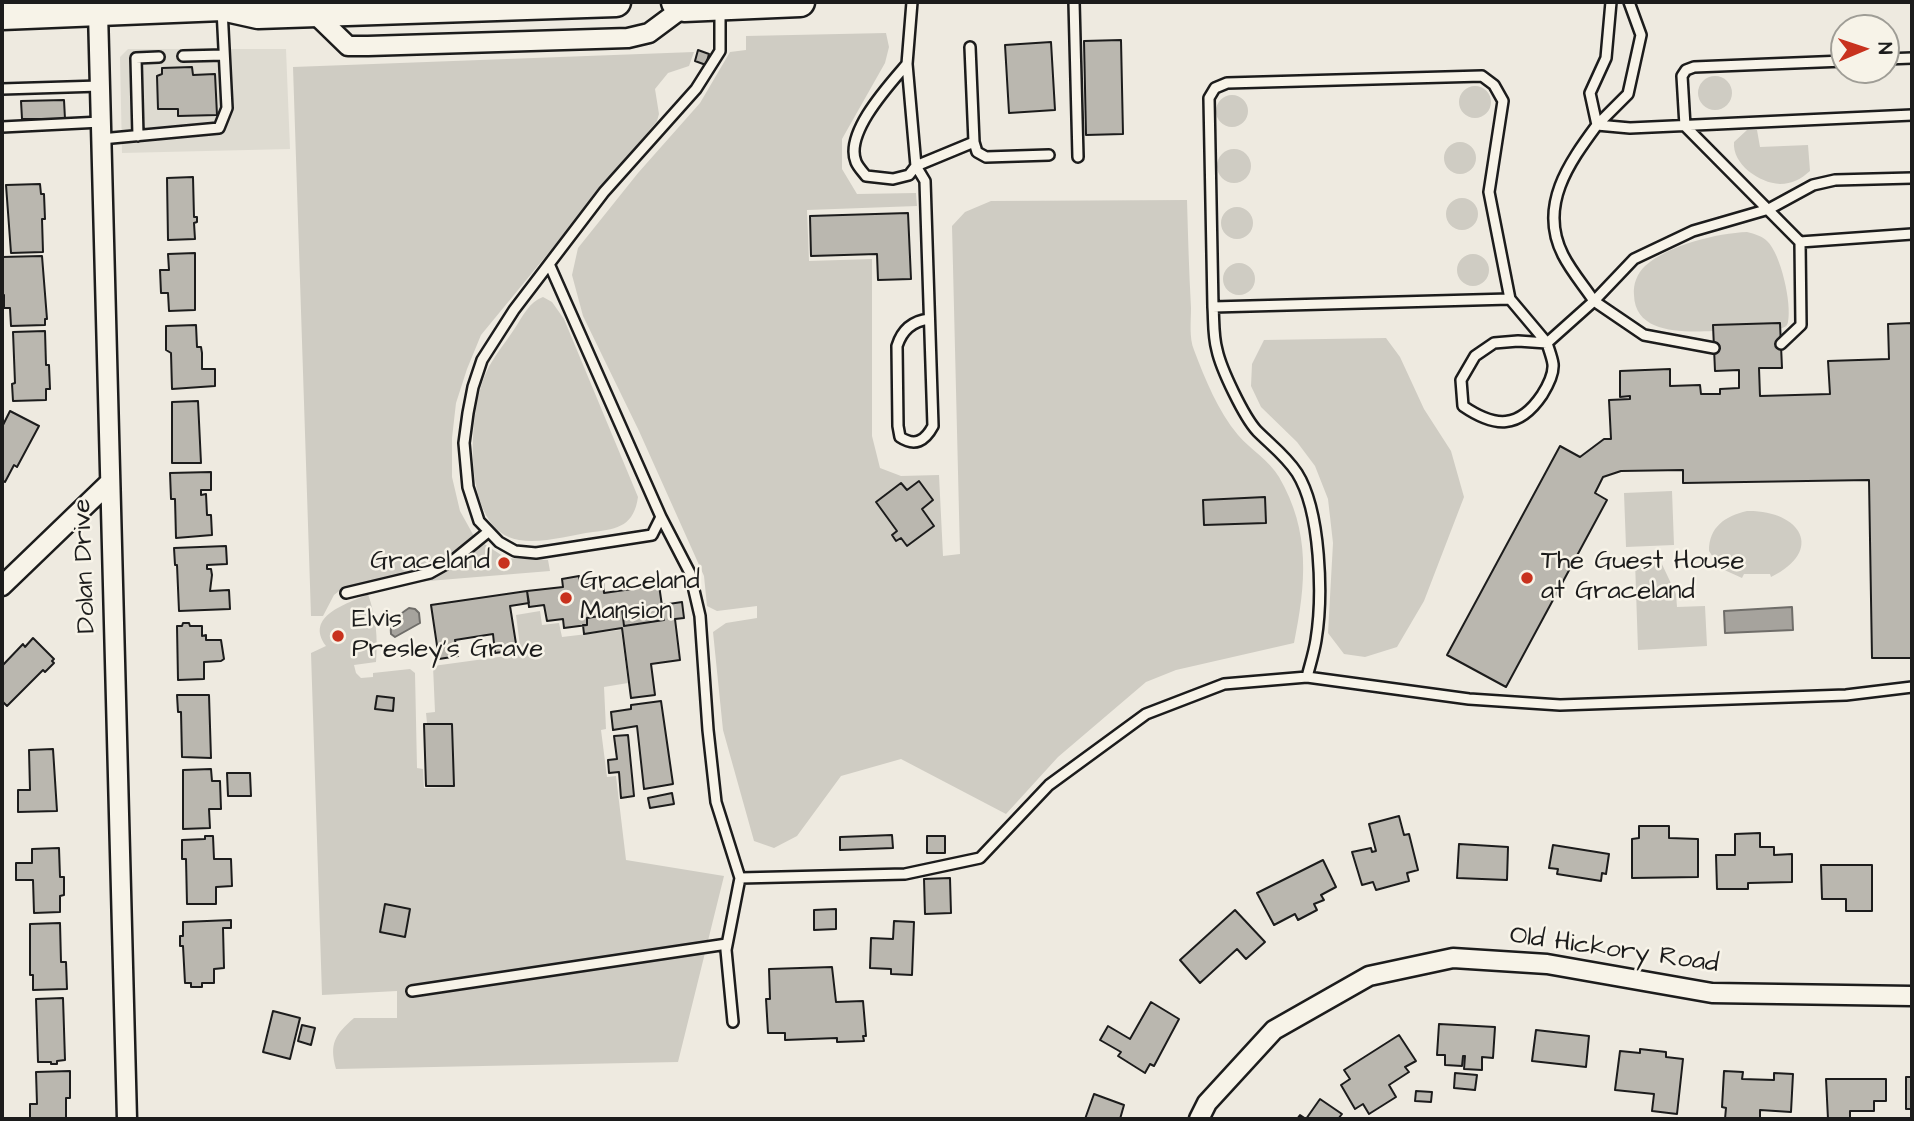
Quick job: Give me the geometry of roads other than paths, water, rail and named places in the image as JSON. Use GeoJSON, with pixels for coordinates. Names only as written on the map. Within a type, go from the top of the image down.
{"type":"FeatureCollection","features":[{"type":"Feature","properties":{"kind":"main road"},"geometry":{"type":"LineString","coordinates":[[2,15],[226,4],[257,14],[616,2]]}},
{"type":"Feature","properties":{"kind":"main road"},"geometry":{"type":"LineString","coordinates":[[680,4],[800,2]]}},
{"type":"Feature","properties":{"kind":"street"},"geometry":{"type":"LineString","coordinates":[[313,12],[348,46],[368,46],[628,38],[649,33],[680,4]]}},
{"type":"Feature","properties":{"kind":"street","name":"Dolan Drive"},"geometry":{"type":"LineString","coordinates":[[98,12],[127,1119]]}},
{"type":"Feature","properties":{"kind":"street"},"geometry":{"type":"LineString","coordinates":[[2,586],[110,482]]}},
{"type":"Feature","properties":{"kind":"street","name":"Old Hickory Road"},"geometry":{"type":"LineString","coordinates":[[1199,1119],[1207,1103],[1274,1030],[1369,976],[1453,958],[1547,964],[1712,993],[1912,996]]}},
{"type":"Feature","properties":{"kind":"lane"},"geometry":{"type":"LineString","coordinates":[[912,2],[907,64],[916,166],[925,181],[933,426],[928,436],[918,443],[908,442],[900,437],[898,426],[897,346],[901,333],[911,324],[929,319]]}},
{"type":"Feature","properties":{"kind":"lane"},"geometry":{"type":"LineString","coordinates":[[1074,2],[1078,157]]}},
{"type":"Feature","properties":{"kind":"lane"},"geometry":{"type":"LineString","coordinates":[[1597,125],[1590,93],[1606,58],[1611,2]]}},
{"type":"Feature","properties":{"kind":"lane"},"geometry":{"type":"LineString","coordinates":[[1629,2],[1641,35],[1628,94],[1597,125],[1570,162],[1559,187],[1554,220],[1562,254],[1594,301],[1644,335],[1714,348]]}},
{"type":"Feature","properties":{"kind":"lane"},"geometry":{"type":"LineString","coordinates":[[2,127],[101,131],[138,136],[219,128],[227,108],[224,55],[226,4]]}},
{"type":"Feature","properties":{"kind":"lane"},"geometry":{"type":"LineString","coordinates":[[661,517],[652,535],[536,553],[514,551],[488,532],[479,521],[468,487],[464,443],[472,387],[482,360],[514,310],[604,192],[696,89],[720,51],[720,4]]}},
{"type":"Feature","properties":{"kind":"lane"},"geometry":{"type":"LineString","coordinates":[[970,47],[974,142],[977,152],[986,157],[1049,155]]}},
{"type":"Feature","properties":{"kind":"lane"},"geometry":{"type":"LineString","coordinates":[[184,56],[224,55]]}},
{"type":"Feature","properties":{"kind":"lane"},"geometry":{"type":"LineString","coordinates":[[138,136],[135,58],[159,57]]}},
{"type":"Feature","properties":{"kind":"lane"},"geometry":{"type":"LineString","coordinates":[[1781,344],[1801,325],[1800,242],[1685,126],[1682,76],[1686,70],[1694,67],[1830,62]]}},
{"type":"Feature","properties":{"kind":"lane"},"geometry":{"type":"LineString","coordinates":[[907,64],[870,107],[856,140],[855,161],[866,176],[893,179],[909,175],[916,166],[974,142]]}},
{"type":"Feature","properties":{"kind":"lane"},"geometry":{"type":"LineString","coordinates":[[1307,677],[1316,640],[1318,613],[1317,554],[1312,509],[1298,475],[1280,451],[1255,429],[1231,387],[1216,350],[1209,98],[1215,88],[1227,83],[1241,82],[1482,76],[1494,85],[1503,101],[1489,192],[1510,299],[1547,343],[1554,366],[1548,386],[1535,405],[1520,418],[1497,422],[1481,418],[1464,406],[1461,380],[1475,356],[1494,343],[1547,343],[1594,301],[1634,259],[1693,231],[1769,209],[1813,185],[1835,180],[1912,178]]}},
{"type":"Feature","properties":{"kind":"lane"},"geometry":{"type":"LineString","coordinates":[[2,89],[100,86]]}},
{"type":"Feature","properties":{"kind":"lane"},"geometry":{"type":"LineString","coordinates":[[1597,125],[1630,128],[1912,115]]}},
{"type":"Feature","properties":{"kind":"lane"},"geometry":{"type":"LineString","coordinates":[[1800,242],[1912,234]]}},
{"type":"Feature","properties":{"kind":"lane"},"geometry":{"type":"LineString","coordinates":[[550,266],[661,517],[690,573],[700,616],[716,802],[740,878],[727,944],[733,1022]]}},
{"type":"Feature","properties":{"kind":"lane"},"geometry":{"type":"LineString","coordinates":[[1213,307],[1510,299]]}},
{"type":"Feature","properties":{"kind":"lane"},"geometry":{"type":"LineString","coordinates":[[346,593],[430,573],[455,559],[488,532]]}},
{"type":"Feature","properties":{"kind":"lane"},"geometry":{"type":"LineString","coordinates":[[740,878],[905,874],[980,858],[1049,785],[1146,714],[1224,684],[1307,677],[1469,699],[1560,705],[1846,695],[1912,687]]}},
{"type":"Feature","properties":{"kind":"lane"},"geometry":{"type":"LineString","coordinates":[[412,991],[727,944]]}},
{"type":"Feature","properties":{"kind":"place","name":"Graceland"},"geometry":{"type":"Point","coordinates":[504,563]}},
{"type":"Feature","properties":{"kind":"place","name":"The Guest House at Graceland"},"geometry":{"type":"Point","coordinates":[1527,578]}},
{"type":"Feature","properties":{"kind":"place","name":"Graceland Mansion"},"geometry":{"type":"Point","coordinates":[566,598]}},
{"type":"Feature","properties":{"kind":"place","name":"Elvis Presley's Grave"},"geometry":{"type":"Point","coordinates":[338,636]}}]}
